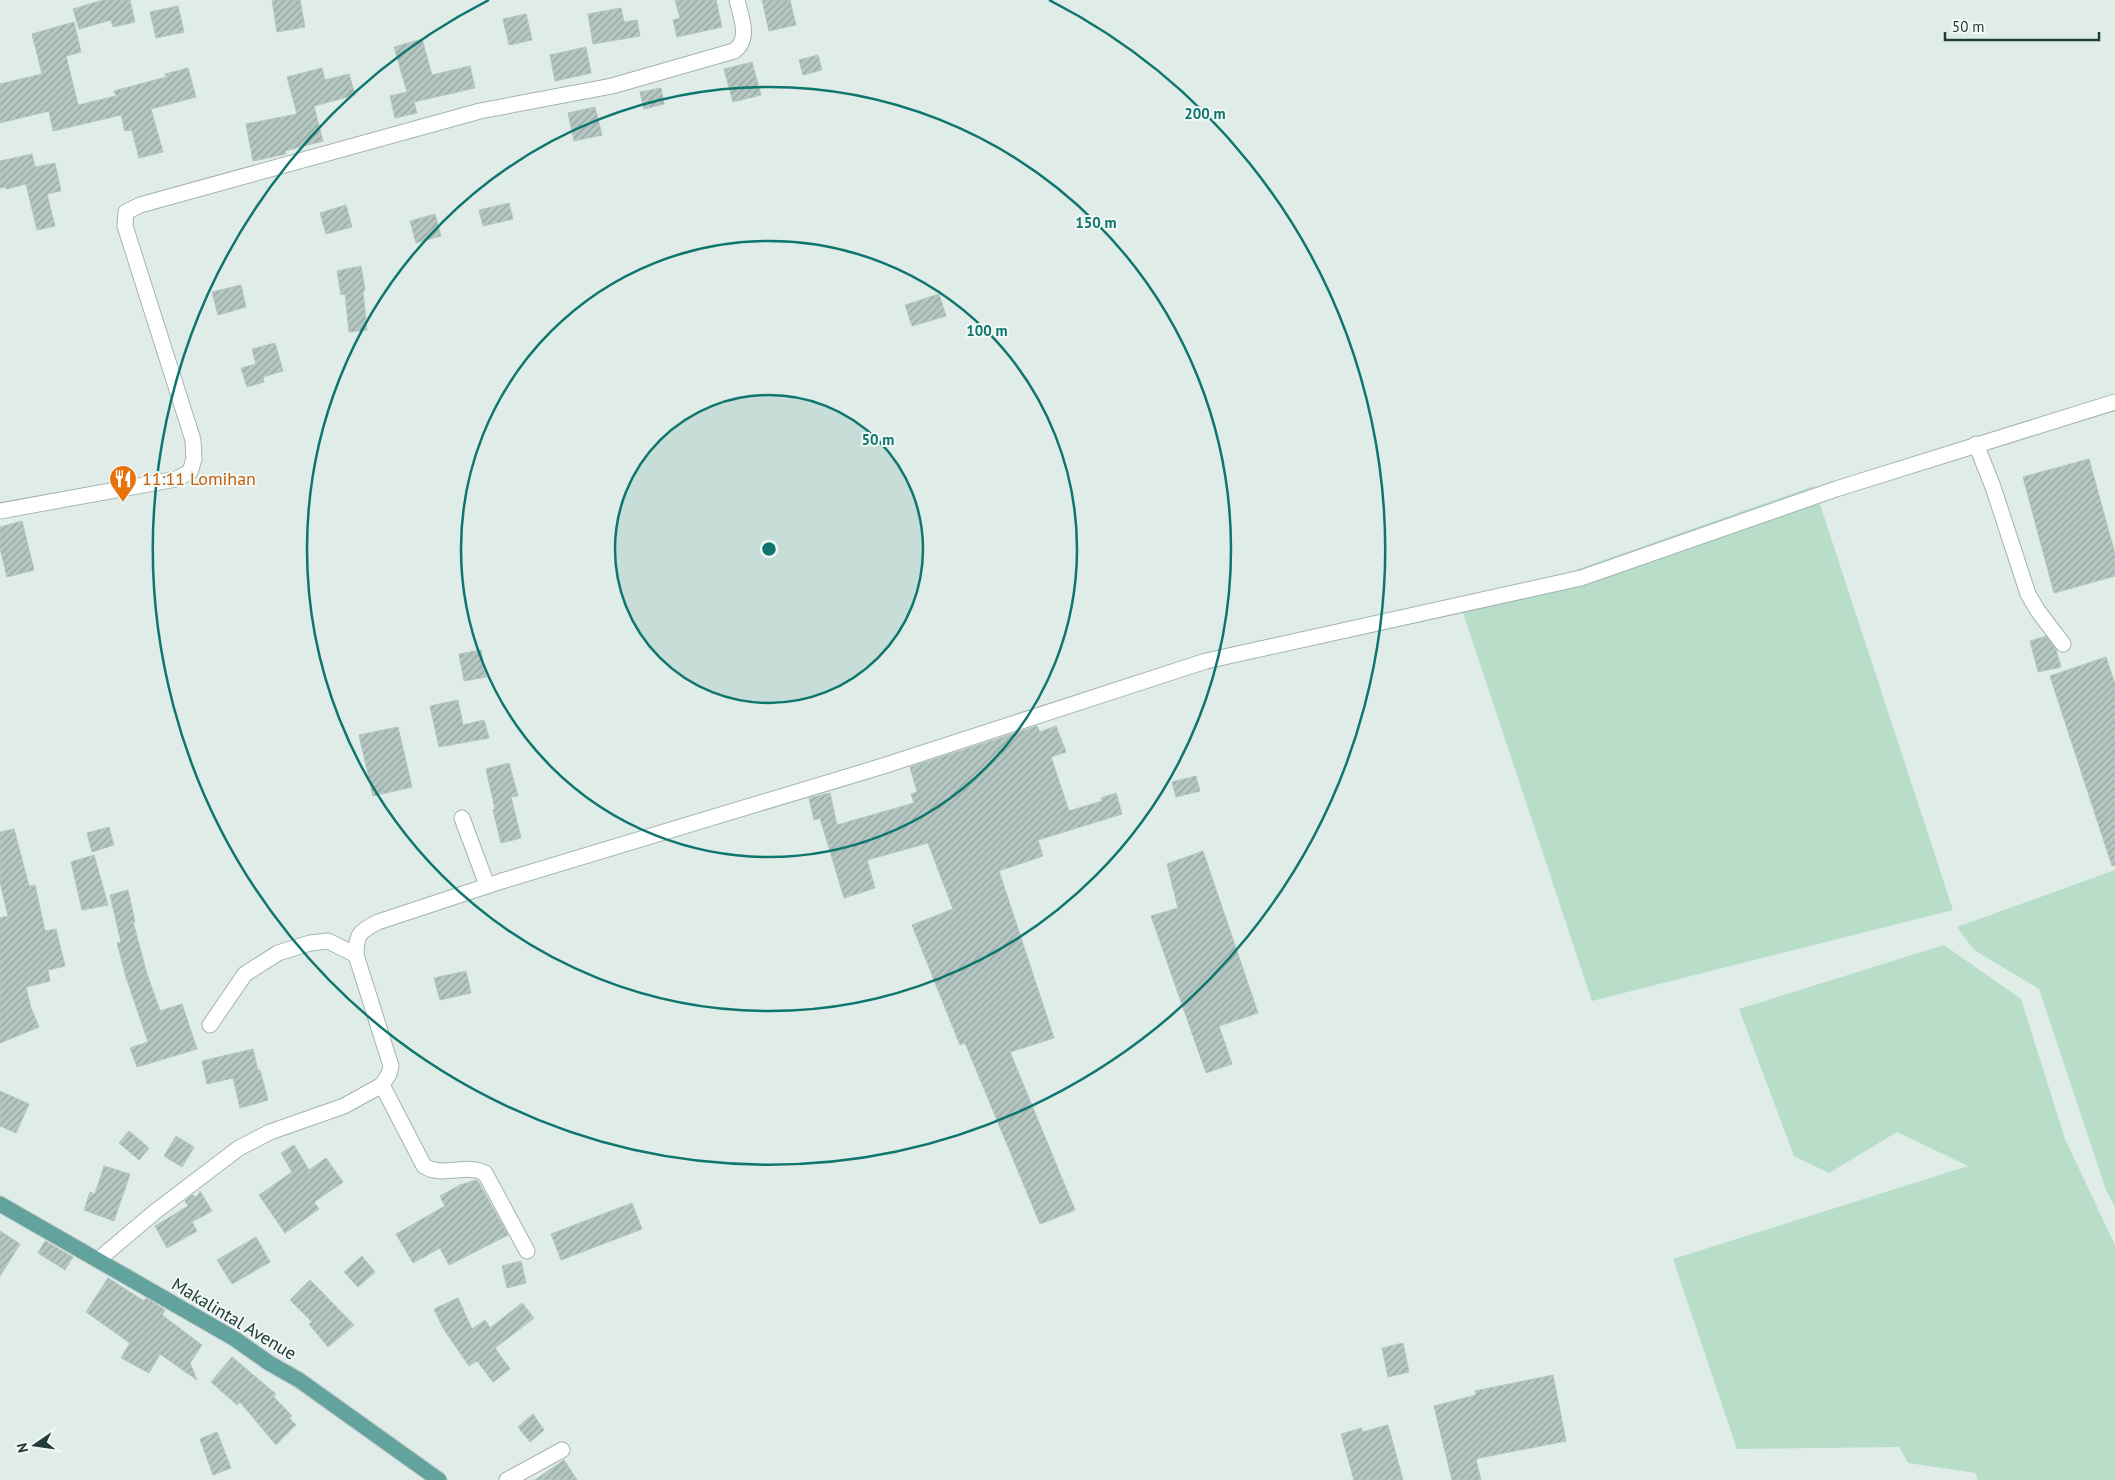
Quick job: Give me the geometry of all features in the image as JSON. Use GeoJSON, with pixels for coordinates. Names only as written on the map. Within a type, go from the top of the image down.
{"type":"FeatureCollection","features":[{"type":"Feature","properties":{"kind":"main road","name":"Makalintal Avenue"},"geometry":{"type":"LineString","coordinates":[[0,1204],[235,1339],[269,1363],[298,1380],[440,1480]]}},
{"type":"Feature","properties":{"kind":"street"},"geometry":{"type":"LineString","coordinates":[[0,510],[176,479],[190,472],[194,459],[193,440],[125,226],[126,212],[140,205],[480,111],[612,86],[734,51],[741,46],[744,36],[737,0]]}},
{"type":"Feature","properties":{"kind":"street"},"geometry":{"type":"LineString","coordinates":[[98,1260],[156,1211],[239,1148],[270,1132],[344,1106],[382,1085],[392,1066],[356,954],[356,941],[363,930],[378,922],[487,885],[883,766],[1206,661],[1581,578],[1836,489],[2115,402]]}},
{"type":"Feature","properties":{"kind":"street"},"geometry":{"type":"LineString","coordinates":[[1976,444],[1993,487],[2028,594],[2038,611],[2063,644]]}},
{"type":"Feature","properties":{"kind":"street"},"geometry":{"type":"LineString","coordinates":[[462,818],[487,885]]}},
{"type":"Feature","properties":{"kind":"street"},"geometry":{"type":"LineString","coordinates":[[210,1025],[245,974],[278,954],[310,943],[328,942],[356,954]]}},
{"type":"Feature","properties":{"kind":"street"},"geometry":{"type":"LineString","coordinates":[[382,1085],[424,1166],[432,1172],[476,1168],[485,1173],[527,1251]]}},
{"type":"Feature","properties":{"kind":"street"},"geometry":{"type":"LineString","coordinates":[[507,1480],[562,1450]]}},
{"type":"Feature","properties":{"kind":"green space"},"geometry":{"type":"Polygon","coordinates":[[[1814,486],[1953,910],[1592,1001],[1462,610],[1814,486]]]}},
{"type":"Feature","properties":{"kind":"green space"},"geometry":{"type":"Polygon","coordinates":[[[2115,870],[2115,1207],[2106,1190],[2039,989],[1974,950],[1957,927],[2115,870]]]}},
{"type":"Feature","properties":{"kind":"green space"},"geometry":{"type":"Polygon","coordinates":[[[1944,945],[2021,999],[2065,1139],[2115,1245],[2115,1480],[1977,1480],[1976,1473],[1908,1463],[1899,1447],[1737,1449],[1673,1259],[1968,1166],[1897,1132],[1829,1173],[1794,1156],[1739,1009],[1944,945]]]}},
{"type":"Feature","properties":{"kind":"building"},"geometry":{"type":"Polygon","coordinates":[[[103,0],[130,0],[135,22],[113,27],[111,20],[79,29],[73,9],[103,0]]]}},
{"type":"Feature","properties":{"kind":"building"},"geometry":{"type":"Polygon","coordinates":[[[272,0],[300,0],[305,27],[277,32],[272,0]]]}},
{"type":"Feature","properties":{"kind":"building"},"geometry":{"type":"Polygon","coordinates":[[[675,0],[716,0],[722,27],[677,37],[673,20],[680,18],[675,0]]]}},
{"type":"Feature","properties":{"kind":"building"},"geometry":{"type":"Polygon","coordinates":[[[762,0],[790,0],[796,25],[769,31],[762,0]]]}},
{"type":"Feature","properties":{"kind":"building"},"geometry":{"type":"Polygon","coordinates":[[[178,6],[184,32],[156,38],[150,12],[178,6]]]}},
{"type":"Feature","properties":{"kind":"building"},"geometry":{"type":"Polygon","coordinates":[[[621,8],[624,22],[637,20],[640,36],[593,44],[588,14],[621,8]]]}},
{"type":"Feature","properties":{"kind":"building"},"geometry":{"type":"Polygon","coordinates":[[[526,14],[532,40],[509,45],[503,19],[526,14]]]}},
{"type":"Feature","properties":{"kind":"building"},"geometry":{"type":"Polygon","coordinates":[[[74,22],[81,52],[66,56],[78,105],[116,96],[114,91],[166,77],[165,74],[188,68],[196,97],[151,109],[163,152],[139,158],[132,130],[125,131],[121,115],[53,131],[49,111],[0,123],[0,84],[42,74],[32,34],[74,22]]]}},
{"type":"Feature","properties":{"kind":"building"},"geometry":{"type":"Polygon","coordinates":[[[422,39],[432,75],[470,66],[475,88],[414,102],[417,113],[395,118],[390,96],[407,92],[394,47],[422,39]]]}},
{"type":"Feature","properties":{"kind":"building"},"geometry":{"type":"Polygon","coordinates":[[[586,47],[591,73],[555,81],[550,55],[586,47]]]}},
{"type":"Feature","properties":{"kind":"building"},"geometry":{"type":"Polygon","coordinates":[[[818,55],[822,70],[803,75],[799,60],[818,55]]]}},
{"type":"Feature","properties":{"kind":"building"},"geometry":{"type":"Polygon","coordinates":[[[752,62],[761,95],[733,102],[724,69],[752,62]]]}},
{"type":"Feature","properties":{"kind":"building"},"geometry":{"type":"Polygon","coordinates":[[[322,68],[325,80],[349,74],[355,95],[314,106],[323,141],[285,151],[286,154],[253,161],[246,124],[297,114],[287,77],[322,68]]]}},
{"type":"Feature","properties":{"kind":"building"},"geometry":{"type":"Polygon","coordinates":[[[661,88],[664,104],[644,109],[640,92],[661,88]]]}},
{"type":"Feature","properties":{"kind":"building"},"geometry":{"type":"Polygon","coordinates":[[[595,107],[602,135],[574,141],[568,113],[595,107]]]}},
{"type":"Feature","properties":{"kind":"building"},"geometry":{"type":"Polygon","coordinates":[[[32,154],[35,167],[55,163],[61,191],[47,194],[55,226],[37,230],[26,184],[6,189],[6,187],[0,188],[0,161],[32,154]]]}},
{"type":"Feature","properties":{"kind":"building"},"geometry":{"type":"Polygon","coordinates":[[[509,203],[513,219],[483,226],[479,210],[509,203]]]}},
{"type":"Feature","properties":{"kind":"building"},"geometry":{"type":"Polygon","coordinates":[[[346,205],[352,227],[326,234],[320,213],[346,205]]]}},
{"type":"Feature","properties":{"kind":"building"},"geometry":{"type":"Polygon","coordinates":[[[435,214],[441,236],[416,243],[410,221],[435,214]]]}},
{"type":"Feature","properties":{"kind":"building"},"geometry":{"type":"Polygon","coordinates":[[[361,266],[365,290],[363,291],[367,330],[349,332],[345,294],[341,295],[337,271],[361,266]]]}},
{"type":"Feature","properties":{"kind":"building"},"geometry":{"type":"Polygon","coordinates":[[[241,285],[246,307],[218,315],[212,292],[241,285]]]}},
{"type":"Feature","properties":{"kind":"building"},"geometry":{"type":"Polygon","coordinates":[[[939,294],[946,316],[912,326],[905,305],[939,294]]]}},
{"type":"Feature","properties":{"kind":"building"},"geometry":{"type":"Polygon","coordinates":[[[275,343],[283,371],[263,377],[264,382],[247,387],[241,368],[256,364],[252,349],[275,343]]]}},
{"type":"Feature","properties":{"kind":"building"},"geometry":{"type":"Polygon","coordinates":[[[2089,459],[2115,554],[2115,576],[2054,593],[2023,477],[2089,459]]]}},
{"type":"Feature","properties":{"kind":"building"},"geometry":{"type":"Polygon","coordinates":[[[22,521],[34,570],[7,577],[0,548],[0,527],[22,521]]]}},
{"type":"Feature","properties":{"kind":"building"},"geometry":{"type":"Polygon","coordinates":[[[2046,636],[2056,650],[2061,667],[2038,672],[2030,641],[2046,636]]]}},
{"type":"Feature","properties":{"kind":"building"},"geometry":{"type":"Polygon","coordinates":[[[481,650],[486,677],[464,681],[459,654],[481,650]]]}},
{"type":"Feature","properties":{"kind":"building"},"geometry":{"type":"Polygon","coordinates":[[[2106,657],[2115,684],[2115,865],[2112,866],[2050,676],[2106,657]]]}},
{"type":"Feature","properties":{"kind":"building"},"geometry":{"type":"Polygon","coordinates":[[[458,700],[463,725],[484,720],[489,738],[439,747],[430,706],[458,700]]]}},
{"type":"Feature","properties":{"kind":"building"},"geometry":{"type":"Polygon","coordinates":[[[1037,726],[1040,732],[1056,726],[1066,752],[1051,757],[1069,811],[1102,801],[1101,798],[1116,793],[1122,814],[1038,840],[1043,856],[999,871],[1054,1038],[1010,1052],[1075,1210],[1040,1224],[965,1043],[960,1045],[912,925],[953,909],[928,843],[867,860],[875,888],[844,898],[820,818],[814,820],[809,798],[830,793],[837,825],[914,803],[911,794],[917,792],[910,767],[1037,726]]]}},
{"type":"Feature","properties":{"kind":"building"},"geometry":{"type":"Polygon","coordinates":[[[398,727],[412,787],[373,796],[359,735],[398,727]]]}},
{"type":"Feature","properties":{"kind":"building"},"geometry":{"type":"Polygon","coordinates":[[[509,763],[518,796],[511,797],[521,838],[501,843],[486,769],[509,763]]]}},
{"type":"Feature","properties":{"kind":"building"},"geometry":{"type":"Polygon","coordinates":[[[1196,776],[1200,791],[1176,797],[1172,782],[1196,776]]]}},
{"type":"Feature","properties":{"kind":"building"},"geometry":{"type":"Polygon","coordinates":[[[109,827],[114,845],[92,852],[87,833],[109,827]]]}},
{"type":"Feature","properties":{"kind":"building"},"geometry":{"type":"Polygon","coordinates":[[[14,829],[29,886],[35,885],[45,931],[56,929],[65,966],[48,970],[50,981],[26,987],[31,1008],[39,1027],[0,1043],[0,918],[8,916],[0,882],[0,832],[14,829]]]}},
{"type":"Feature","properties":{"kind":"building"},"geometry":{"type":"Polygon","coordinates":[[[1203,851],[1258,1013],[1219,1026],[1232,1064],[1206,1073],[1151,916],[1178,908],[1167,864],[1203,851]]]}},
{"type":"Feature","properties":{"kind":"building"},"geometry":{"type":"Polygon","coordinates":[[[94,855],[108,905],[82,910],[71,862],[94,855]]]}},
{"type":"Feature","properties":{"kind":"building"},"geometry":{"type":"Polygon","coordinates":[[[128,890],[135,922],[133,922],[147,974],[160,1011],[182,1004],[197,1049],[137,1067],[130,1048],[148,1042],[126,977],[117,943],[121,942],[110,895],[128,890]]]}},
{"type":"Feature","properties":{"kind":"building"},"geometry":{"type":"Polygon","coordinates":[[[466,971],[471,993],[440,1000],[434,978],[466,971]]]}},
{"type":"Feature","properties":{"kind":"building"},"geometry":{"type":"Polygon","coordinates":[[[253,1049],[268,1100],[240,1108],[233,1078],[207,1084],[202,1061],[253,1049]]]}},
{"type":"Feature","properties":{"kind":"building"},"geometry":{"type":"Polygon","coordinates":[[[0,1091],[29,1104],[16,1133],[0,1126],[0,1091]]]}},
{"type":"Feature","properties":{"kind":"building"},"geometry":{"type":"Polygon","coordinates":[[[129,1131],[149,1148],[139,1160],[119,1143],[129,1131]]]}},
{"type":"Feature","properties":{"kind":"building"},"geometry":{"type":"Polygon","coordinates":[[[176,1136],[194,1147],[182,1167],[164,1156],[176,1136]]]}},
{"type":"Feature","properties":{"kind":"building"},"geometry":{"type":"Polygon","coordinates":[[[294,1145],[309,1170],[326,1158],[343,1182],[314,1202],[319,1209],[285,1233],[259,1195],[292,1172],[281,1153],[294,1145]]]}},
{"type":"Feature","properties":{"kind":"building"},"geometry":{"type":"Polygon","coordinates":[[[104,1166],[130,1174],[114,1221],[84,1210],[90,1192],[95,1194],[104,1166]]]}},
{"type":"Feature","properties":{"kind":"building"},"geometry":{"type":"Polygon","coordinates":[[[476,1180],[508,1235],[449,1265],[440,1248],[413,1263],[396,1234],[445,1206],[440,1196],[460,1185],[476,1180]]]}},
{"type":"Feature","properties":{"kind":"building"},"geometry":{"type":"Polygon","coordinates":[[[200,1191],[212,1211],[192,1222],[197,1231],[167,1248],[155,1226],[188,1206],[185,1201],[192,1195],[197,1197],[200,1191]]]}},
{"type":"Feature","properties":{"kind":"building"},"geometry":{"type":"Polygon","coordinates":[[[632,1203],[642,1229],[561,1260],[551,1234],[632,1203]]]}},
{"type":"Feature","properties":{"kind":"building"},"geometry":{"type":"Polygon","coordinates":[[[0,1231],[20,1244],[0,1276],[0,1231]]]}},
{"type":"Feature","properties":{"kind":"building"},"geometry":{"type":"Polygon","coordinates":[[[256,1237],[270,1262],[232,1284],[217,1260],[256,1237]]]}},
{"type":"Feature","properties":{"kind":"building"},"geometry":{"type":"Polygon","coordinates":[[[45,1241],[73,1257],[65,1270],[38,1253],[45,1241]]]}},
{"type":"Feature","properties":{"kind":"building"},"geometry":{"type":"Polygon","coordinates":[[[362,1256],[375,1272],[358,1287],[344,1272],[362,1256]]]}},
{"type":"Feature","properties":{"kind":"building"},"geometry":{"type":"Polygon","coordinates":[[[521,1261],[526,1283],[507,1288],[502,1266],[521,1261]]]}},
{"type":"Feature","properties":{"kind":"building"},"geometry":{"type":"Polygon","coordinates":[[[108,1278],[144,1301],[146,1298],[165,1310],[162,1315],[202,1345],[190,1363],[197,1380],[160,1354],[149,1373],[121,1358],[130,1343],[86,1312],[108,1278]]]}},
{"type":"Feature","properties":{"kind":"building"},"geometry":{"type":"Polygon","coordinates":[[[310,1280],[354,1325],[328,1347],[309,1324],[312,1322],[290,1300],[310,1280]]]}},
{"type":"Feature","properties":{"kind":"building"},"geometry":{"type":"Polygon","coordinates":[[[458,1298],[472,1329],[485,1320],[490,1328],[522,1303],[534,1318],[495,1348],[510,1369],[493,1382],[477,1361],[469,1366],[443,1328],[434,1309],[458,1298]]]}},
{"type":"Feature","properties":{"kind":"building"},"geometry":{"type":"Polygon","coordinates":[[[1403,1343],[1409,1372],[1388,1377],[1382,1348],[1403,1343]]]}},
{"type":"Feature","properties":{"kind":"building"},"geometry":{"type":"Polygon","coordinates":[[[232,1357],[276,1394],[273,1396],[292,1416],[289,1418],[296,1425],[276,1445],[240,1402],[237,1405],[211,1382],[232,1357]]]}},
{"type":"Feature","properties":{"kind":"building"},"geometry":{"type":"Polygon","coordinates":[[[1553,1375],[1566,1441],[1479,1458],[1476,1460],[1481,1480],[1452,1480],[1434,1406],[1476,1395],[1475,1391],[1553,1375]]]}},
{"type":"Feature","properties":{"kind":"building"},"geometry":{"type":"Polygon","coordinates":[[[533,1414],[544,1430],[530,1442],[518,1427],[533,1414]]]}},
{"type":"Feature","properties":{"kind":"building"},"geometry":{"type":"Polygon","coordinates":[[[1388,1425],[1403,1480],[1354,1480],[1341,1434],[1362,1428],[1362,1432],[1388,1425]]]}},
{"type":"Feature","properties":{"kind":"building"},"geometry":{"type":"Polygon","coordinates":[[[217,1432],[231,1468],[213,1475],[200,1439],[217,1432]]]}},
{"type":"Feature","properties":{"kind":"building"},"geometry":{"type":"Polygon","coordinates":[[[564,1460],[577,1480],[535,1480],[564,1460]]]}},
{"type":"Feature","properties":{"kind":"place","name":"11:11 Lomihan"},"geometry":{"type":"Point","coordinates":[123,503]}}]}
